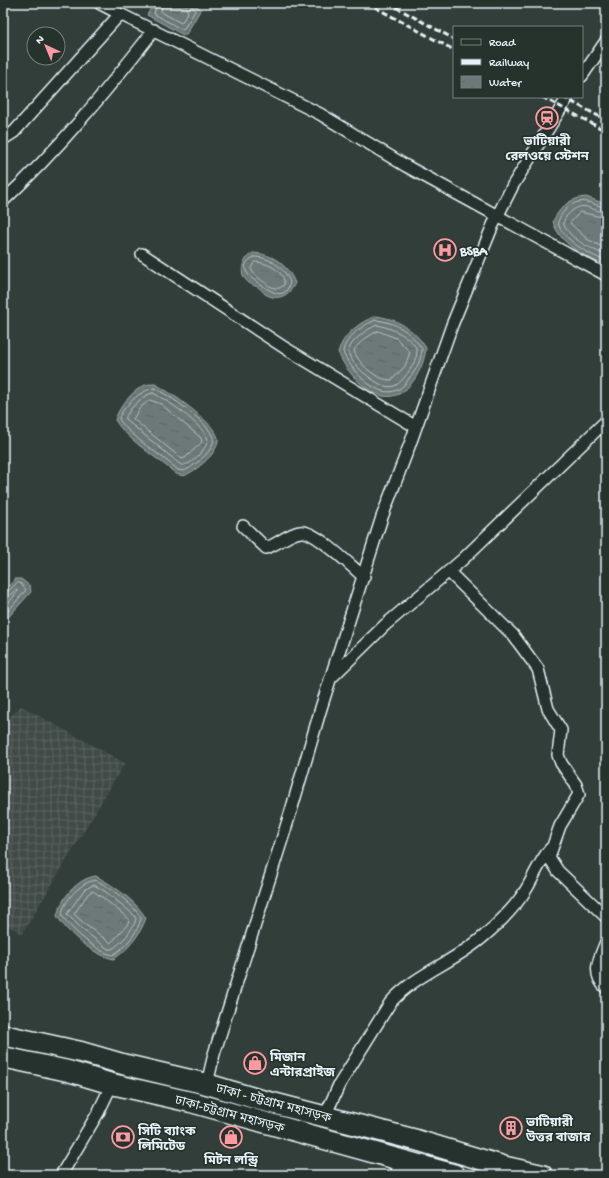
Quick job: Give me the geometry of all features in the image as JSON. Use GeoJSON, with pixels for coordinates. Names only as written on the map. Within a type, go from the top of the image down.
{"type":"FeatureCollection","features":[{"type":"Feature","properties":{"kind":"highway","name":"ঢাকা - চট্টগ্রাম মহাসড়ক"},"geometry":{"type":"LineString","coordinates":[[3,1035],[81,1052],[126,1065],[207,1084],[416,1140],[506,1167],[542,1175]]}},
{"type":"Feature","properties":{"kind":"highway","name":"ঢাকা-চট্টগ্রাম মহাসড়ক"},"geometry":{"type":"LineString","coordinates":[[3,1057],[68,1071],[112,1084],[192,1102],[399,1167],[455,1175]]}},
{"type":"Feature","properties":{"kind":"street"},"geometry":{"type":"LineString","coordinates":[[98,3],[320,114],[406,166],[606,275]]}},
{"type":"Feature","properties":{"kind":"street"},"geometry":{"type":"LineString","coordinates":[[3,139],[14,132],[120,14]]}},
{"type":"Feature","properties":{"kind":"street"},"geometry":{"type":"LineString","coordinates":[[3,201],[65,138],[154,30]]}},
{"type":"Feature","properties":{"kind":"street"},"geometry":{"type":"LineString","coordinates":[[583,75],[606,41]]}},
{"type":"Feature","properties":{"kind":"street"},"geometry":{"type":"LineString","coordinates":[[207,1084],[214,1054],[291,811],[330,679],[382,517],[452,325],[498,216],[513,185],[567,98]]}},
{"type":"Feature","properties":{"kind":"street"},"geometry":{"type":"LineString","coordinates":[[142,254],[286,348],[416,427]]}},
{"type":"Feature","properties":{"kind":"street"},"geometry":{"type":"LineString","coordinates":[[330,679],[385,625],[448,572],[569,459],[606,421]]}},
{"type":"Feature","properties":{"kind":"street"},"geometry":{"type":"LineString","coordinates":[[243,526],[266,548],[299,532],[306,531],[316,537],[364,577]]}},
{"type":"Feature","properties":{"kind":"street"},"geometry":{"type":"LineString","coordinates":[[448,572],[512,635],[538,669],[546,704],[561,730],[558,755],[561,763],[576,785],[580,794],[560,826],[549,857],[552,865],[606,917]]}},
{"type":"Feature","properties":{"kind":"street"},"geometry":{"type":"LineString","coordinates":[[325,1116],[345,1074],[390,1003],[400,992],[413,982],[460,954],[485,936],[526,889],[540,860],[552,847]]}},
{"type":"Feature","properties":{"kind":"street"},"geometry":{"type":"LineString","coordinates":[[606,942],[598,963],[597,972],[599,981],[606,988]]}},
{"type":"Feature","properties":{"kind":"street"},"geometry":{"type":"LineString","coordinates":[[60,1175],[98,1113],[112,1084]]}},
{"type":"Feature","properties":{"kind":"shaded area"},"geometry":{"type":"Polygon","coordinates":[[[21,706],[125,763],[22,934],[3,923],[3,724],[21,706]]]}},
{"type":"Feature","properties":{"kind":"water"},"geometry":{"type":"Polygon","coordinates":[[[154,3],[191,3],[201,9],[185,36],[147,15],[154,3]]]}},
{"type":"Feature","properties":{"kind":"water"},"geometry":{"type":"Polygon","coordinates":[[[586,197],[606,204],[606,264],[590,259],[574,249],[560,236],[553,221],[559,211],[570,201],[586,197]]]}},
{"type":"Feature","properties":{"kind":"water"},"geometry":{"type":"Polygon","coordinates":[[[253,253],[267,255],[278,261],[288,270],[295,283],[287,294],[279,297],[270,296],[246,280],[243,276],[242,267],[246,259],[253,253]]]}},
{"type":"Feature","properties":{"kind":"water"},"geometry":{"type":"Polygon","coordinates":[[[376,316],[384,317],[405,326],[416,335],[426,348],[422,365],[413,381],[400,393],[392,396],[383,396],[362,385],[350,373],[338,352],[340,346],[352,330],[376,316]]]}},
{"type":"Feature","properties":{"kind":"water"},"geometry":{"type":"Polygon","coordinates":[[[155,384],[191,408],[209,424],[218,438],[218,444],[215,450],[206,461],[184,476],[176,474],[143,448],[127,435],[115,420],[119,410],[131,395],[140,387],[155,384]]]}},
{"type":"Feature","properties":{"kind":"water"},"geometry":{"type":"Polygon","coordinates":[[[15,579],[21,579],[30,586],[31,592],[3,623],[3,591],[15,579]]]}},
{"type":"Feature","properties":{"kind":"water"},"geometry":{"type":"Polygon","coordinates":[[[96,876],[110,884],[130,899],[146,918],[141,930],[133,941],[114,959],[98,953],[82,943],[68,930],[57,916],[62,902],[71,890],[83,881],[96,876]]]}},
{"type":"Feature","properties":{"kind":"railway"},"geometry":{"type":"LineString","coordinates":[[367,3],[453,49]]}},
{"type":"Feature","properties":{"kind":"railway"},"geometry":{"type":"LineString","coordinates":[[388,3],[453,38]]}},
{"type":"Feature","properties":{"kind":"railway"},"geometry":{"type":"LineString","coordinates":[[544,98],[606,131]]}},
{"type":"Feature","properties":{"kind":"railway"},"geometry":{"type":"LineString","coordinates":[[565,98],[606,120]]}},
{"type":"Feature","properties":{"kind":"place","name":"ভাটিয়ারী রেলওয়ে স্টেশন"},"geometry":{"type":"Point","coordinates":[547,118]}},
{"type":"Feature","properties":{"kind":"place","name":"BSBA"},"geometry":{"type":"Point","coordinates":[445,250]}},
{"type":"Feature","properties":{"kind":"place","name":"মিজান এন্টারপ্রাইজ"},"geometry":{"type":"Point","coordinates":[255,1063]}},
{"type":"Feature","properties":{"kind":"place","name":"ভাটিয়ারী উত্তর বাজার"},"geometry":{"type":"Point","coordinates":[511,1128]}},
{"type":"Feature","properties":{"kind":"place","name":"সিটি ব্যাংক লিমিটেড"},"geometry":{"type":"Point","coordinates":[123,1137]}},
{"type":"Feature","properties":{"kind":"place","name":"মিটন লন্ড্রি"},"geometry":{"type":"Point","coordinates":[231,1137]}}]}
